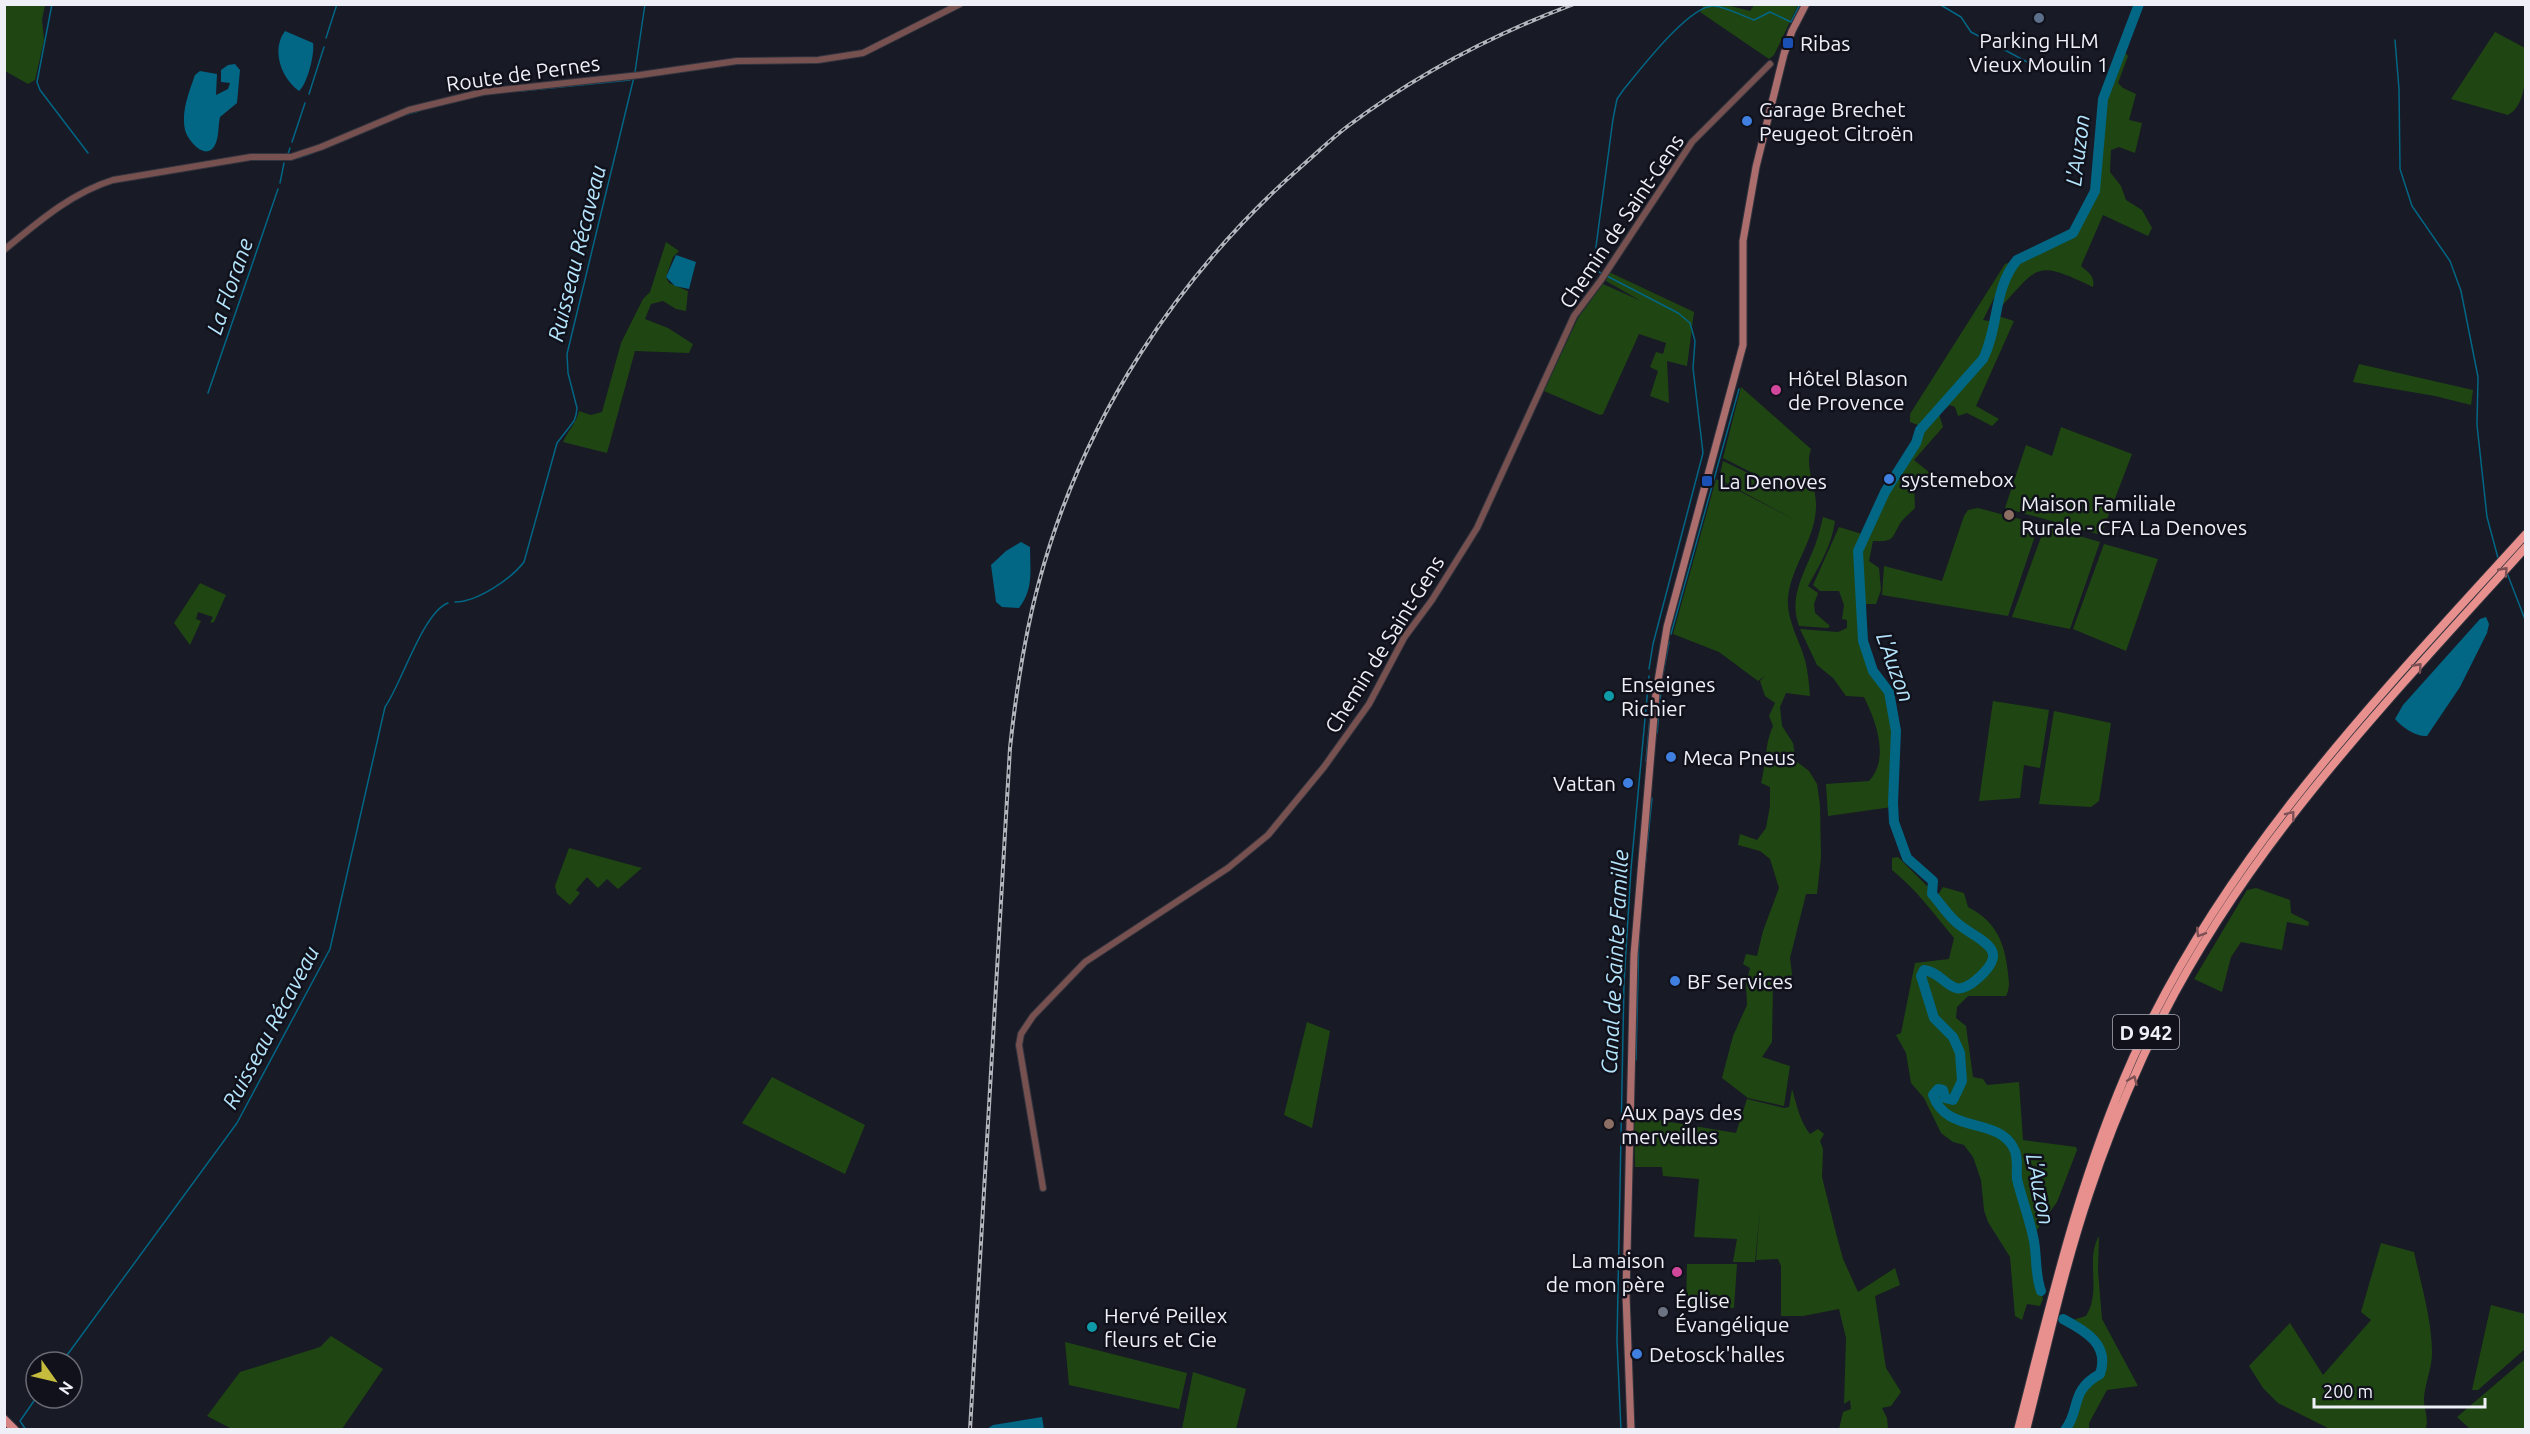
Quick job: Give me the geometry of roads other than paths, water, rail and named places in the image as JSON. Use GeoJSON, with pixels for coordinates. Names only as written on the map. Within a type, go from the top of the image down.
{"type":"FeatureCollection","features":[{"type":"Feature","properties":{"kind":"highway","name":"D 942"},"geometry":{"type":"LineString","coordinates":[[2018,1430],[2057,1293],[2080,1194],[2110,1113],[2147,1030],[2184,959],[2243,866],[2292,799],[2526,534]]}},
{"type":"Feature","properties":{"kind":"highway","name":"D 942"},"geometry":{"type":"LineString","coordinates":[[2057,1293],[2088,1195],[2119,1113],[2159,1024],[2216,923],[2267,846],[2346,747],[2526,548]]}},
{"type":"Feature","properties":{"kind":"highway","name":"D 942"},"geometry":{"type":"LineString","coordinates":[[2026,1430],[2047,1331]]}},
{"type":"Feature","properties":{"kind":"main road"},"geometry":{"type":"LineString","coordinates":[[1630,1430],[1626,1295],[1634,955],[1657,683],[1667,627],[1741,356],[1744,332],[1743,241],[1756,167],[1784,54],[1792,31],[1806,4]]}},
{"type":"Feature","properties":{"kind":"main road"},"geometry":{"type":"LineString","coordinates":[[4,1419],[15,1430]]}},
{"type":"Feature","properties":{"kind":"street","name":"Route de Pernes"},"geometry":{"type":"LineString","coordinates":[[4,250],[64,203],[95,186],[113,180],[251,157],[291,157],[321,147],[409,110],[483,92],[634,76],[737,61],[818,60],[863,53],[960,4]]}},
{"type":"Feature","properties":{"kind":"street","name":"Chemin de Saint-Gens"},"geometry":{"type":"LineString","coordinates":[[1043,1188],[1019,1045],[1023,1029],[1052,994],[1085,962],[1228,868],[1268,835],[1302,796],[1369,704],[1404,638],[1432,600],[1477,528],[1574,316],[1601,280],[1692,142],[1770,64]]}},
{"type":"Feature","properties":{"kind":"water"},"geometry":{"type":"Polygon","coordinates":[[[285,31],[313,43],[310,69],[299,91],[287,79],[280,63],[279,47],[285,31]]]}},
{"type":"Feature","properties":{"kind":"water"},"geometry":{"type":"Polygon","coordinates":[[[235,64],[240,70],[237,103],[220,117],[215,145],[211,150],[202,151],[193,144],[185,130],[184,123],[186,102],[195,75],[200,71],[217,74],[216,95],[228,89],[230,83],[221,82],[221,70],[228,65],[235,64]]]}},
{"type":"Feature","properties":{"kind":"water"},"geometry":{"type":"Polygon","coordinates":[[[676,255],[696,262],[689,289],[675,286],[666,277],[676,255]]]}},
{"type":"Feature","properties":{"kind":"water"},"geometry":{"type":"Polygon","coordinates":[[[1021,542],[1030,547],[1030,579],[1027,594],[1019,608],[1002,607],[996,602],[991,565],[1006,551],[1021,542]]]}},
{"type":"Feature","properties":{"kind":"water"},"geometry":{"type":"Polygon","coordinates":[[[2486,617],[2489,624],[2487,633],[2460,687],[2427,736],[2418,735],[2405,728],[2395,719],[2403,705],[2480,619],[2486,617]]]}},
{"type":"Feature","properties":{"kind":"water"},"geometry":{"type":"Polygon","coordinates":[[[1042,1417],[1044,1429],[987,1429],[993,1425],[1042,1417]]]}},
{"type":"Feature","properties":{"kind":"waterway"},"geometry":{"type":"LineString","coordinates":[[52,4],[37,82],[40,90],[88,153]]}},
{"type":"Feature","properties":{"kind":"waterway","name":"La Florane"},"geometry":{"type":"LineString","coordinates":[[326,38],[337,4]]}},
{"type":"Feature","properties":{"kind":"waterway","name":"Ruisseau Récaveau"},"geometry":{"type":"LineString","coordinates":[[635,72],[645,4]]}},
{"type":"Feature","properties":{"kind":"waterway","name":"Canal de Sainte Famille"},"geometry":{"type":"LineString","coordinates":[[1603,274],[1593,269],[1613,119],[1617,99],[1624,89],[1666,40],[1704,8],[1719,7],[1754,20],[1770,12],[1791,22],[1800,4]]}},
{"type":"Feature","properties":{"kind":"waterway","name":"Canal de Sainte Famille"},"geometry":{"type":"LineString","coordinates":[[1939,4],[1961,17],[1971,32],[2044,71]]}},
{"type":"Feature","properties":{"kind":"waterway","name":"L'Auzon"},"geometry":{"type":"LineString","coordinates":[[2041,1291],[2034,1241],[2017,1179],[2017,1158],[2013,1147],[2006,1138],[1996,1132],[1960,1121],[1949,1115],[1940,1107],[1933,1095],[1938,1089],[1943,1090],[1945,1098],[1953,1100],[1962,1081],[1960,1053],[1953,1037],[1934,1018],[1921,976],[1924,970],[1929,971],[1952,986],[1964,987],[1974,982],[1987,969],[1993,952],[1982,940],[1953,919],[1932,894],[1933,881],[1907,858],[1894,822],[1896,731],[1889,692],[1873,671],[1863,641],[1858,551],[1885,492],[1916,443],[1920,430],[1983,359],[2009,271],[2017,260],[2073,233],[2095,191],[2103,99],[2139,4]]}},
{"type":"Feature","properties":{"kind":"waterway"},"geometry":{"type":"LineString","coordinates":[[2395,40],[2399,89],[2400,169],[2412,206],[2450,261],[2461,291],[2478,377],[2477,425],[2487,517],[2498,558]]}},
{"type":"Feature","properties":{"kind":"waterway"},"geometry":{"type":"LineString","coordinates":[[309,94],[324,47]]}},
{"type":"Feature","properties":{"kind":"waterway","name":"Ruisseau Récaveau"},"geometry":{"type":"LineString","coordinates":[[455,602],[483,594],[511,575],[524,562],[557,443],[574,421],[577,408],[568,373],[567,354],[634,77]]}},
{"type":"Feature","properties":{"kind":"waterway"},"geometry":{"type":"LineString","coordinates":[[521,91],[630,80]]}},
{"type":"Feature","properties":{"kind":"waterway"},"geometry":{"type":"LineString","coordinates":[[292,142],[305,103]]}},
{"type":"Feature","properties":{"kind":"waterway"},"geometry":{"type":"LineString","coordinates":[[404,115],[419,111]]}},
{"type":"Feature","properties":{"kind":"waterway","name":"La Florane"},"geometry":{"type":"LineString","coordinates":[[288,154],[290,148]]}},
{"type":"Feature","properties":{"kind":"waterway"},"geometry":{"type":"LineString","coordinates":[[298,158],[313,153]]}},
{"type":"Feature","properties":{"kind":"waterway","name":"La Florane"},"geometry":{"type":"LineString","coordinates":[[280,183],[284,163]]}},
{"type":"Feature","properties":{"kind":"waterway","name":"La Florane"},"geometry":{"type":"LineString","coordinates":[[208,393],[278,189]]}},
{"type":"Feature","properties":{"kind":"waterway","name":"Canal de Sainte Famille"},"geometry":{"type":"LineString","coordinates":[[1607,276],[1678,313],[1690,323],[1695,341],[1693,368],[1703,453],[1653,644],[1649,669]]}},
{"type":"Feature","properties":{"kind":"waterway"},"geometry":{"type":"LineString","coordinates":[[1671,634],[1739,389]]}},
{"type":"Feature","properties":{"kind":"waterway"},"geometry":{"type":"LineString","coordinates":[[2507,573],[2526,622]]}},
{"type":"Feature","properties":{"kind":"waterway","name":"Ruisseau Récaveau"},"geometry":{"type":"LineString","coordinates":[[71,1350],[237,1123],[330,949],[385,707],[421,634],[439,609],[448,603]]}},
{"type":"Feature","properties":{"kind":"waterway"},"geometry":{"type":"LineString","coordinates":[[1663,674],[1669,642]]}},
{"type":"Feature","properties":{"kind":"waterway","name":"Canal de Sainte Famille"},"geometry":{"type":"LineString","coordinates":[[1621,1430],[1617,1341],[1624,983],[1631,869],[1649,676]]}},
{"type":"Feature","properties":{"kind":"waterway"},"geometry":{"type":"LineString","coordinates":[[1657,733],[1662,680]]}},
{"type":"Feature","properties":{"kind":"waterway"},"geometry":{"type":"LineString","coordinates":[[1646,761],[1651,707]]}},
{"type":"Feature","properties":{"kind":"waterway"},"geometry":{"type":"LineString","coordinates":[[1645,867],[1652,798]]}},
{"type":"Feature","properties":{"kind":"waterway"},"geometry":{"type":"LineString","coordinates":[[1636,1060],[1639,932]]}},
{"type":"Feature","properties":{"kind":"waterway","name":"L'Auzon"},"geometry":{"type":"LineString","coordinates":[[2063,1319],[2094,1340],[2102,1355],[2100,1374],[2084,1387],[2065,1430]]}},
{"type":"Feature","properties":{"kind":"waterway","name":"Ruisseau Récaveau"},"geometry":{"type":"LineString","coordinates":[[26,1430],[20,1421],[28,1410]]}},
{"type":"Feature","properties":{"kind":"railway"},"geometry":{"type":"LineString","coordinates":[[970,1430],[1012,727],[1025,644],[1039,582],[1058,522],[1081,464],[1108,408],[1140,354],[1175,303],[1257,208],[1303,165],[1348,126],[1428,73],[1485,42],[1574,4]]}},
{"type":"Feature","properties":{"kind":"place","name":"Parking HLM Vieux Moulin 1"},"geometry":{"type":"Point","coordinates":[2039,18]}},
{"type":"Feature","properties":{"kind":"place","name":"Ribas"},"geometry":{"type":"Point","coordinates":[1788,43]}},
{"type":"Feature","properties":{"kind":"place","name":"Garage Brechet Peugeot Citroën"},"geometry":{"type":"Point","coordinates":[1747,121]}},
{"type":"Feature","properties":{"kind":"place","name":"Hôtel Blason de Provence"},"geometry":{"type":"Point","coordinates":[1776,390]}},
{"type":"Feature","properties":{"kind":"place","name":"systemebox"},"geometry":{"type":"Point","coordinates":[1889,479]}},
{"type":"Feature","properties":{"kind":"place","name":"La Denoves"},"geometry":{"type":"Point","coordinates":[1707,481]}},
{"type":"Feature","properties":{"kind":"place","name":"Maison Familiale Rurale - CFA La Denoves"},"geometry":{"type":"Point","coordinates":[2009,515]}},
{"type":"Feature","properties":{"kind":"place","name":"Enseignes Richier"},"geometry":{"type":"Point","coordinates":[1609,696]}},
{"type":"Feature","properties":{"kind":"place","name":"Meca Pneus"},"geometry":{"type":"Point","coordinates":[1671,757]}},
{"type":"Feature","properties":{"kind":"place","name":"Vattan"},"geometry":{"type":"Point","coordinates":[1628,783]}},
{"type":"Feature","properties":{"kind":"place","name":"BF Services"},"geometry":{"type":"Point","coordinates":[1675,981]}},
{"type":"Feature","properties":{"kind":"place","name":"Aux pays des merveilles"},"geometry":{"type":"Point","coordinates":[1609,1124]}},
{"type":"Feature","properties":{"kind":"place","name":"La maison de mon père"},"geometry":{"type":"Point","coordinates":[1677,1272]}},
{"type":"Feature","properties":{"kind":"place","name":"Église Évangélique"},"geometry":{"type":"Point","coordinates":[1663,1312]}},
{"type":"Feature","properties":{"kind":"place","name":"Hervé Peillex fleurs et Cie"},"geometry":{"type":"Point","coordinates":[1092,1327]}},
{"type":"Feature","properties":{"kind":"place","name":"Detosck'halles"},"geometry":{"type":"Point","coordinates":[1637,1354]}}]}
